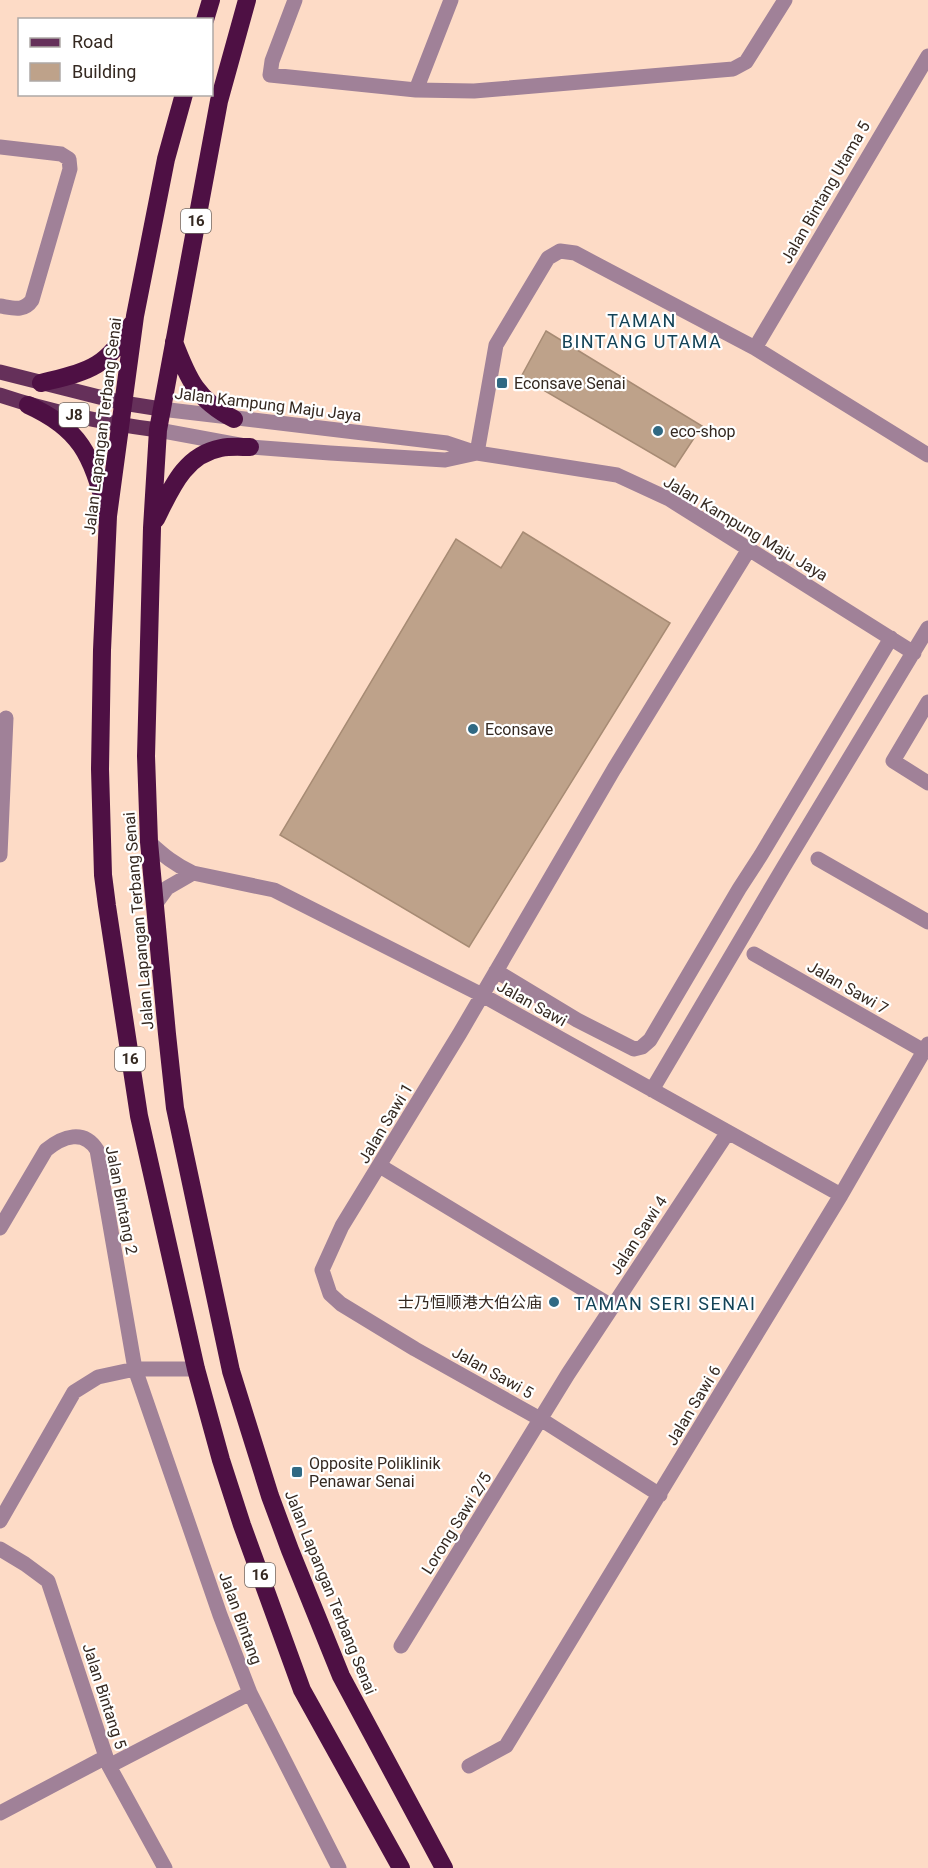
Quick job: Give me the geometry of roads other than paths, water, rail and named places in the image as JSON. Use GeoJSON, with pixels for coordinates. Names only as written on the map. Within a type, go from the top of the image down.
{"type":"FeatureCollection","features":[{"type":"Feature","properties":{"kind":"highway"},"geometry":{"type":"LineString","coordinates":[[206,18],[211,0]]}},
{"type":"Feature","properties":{"kind":"highway","name":"Jalan Lapangan Terbang Senai"},"geometry":{"type":"LineString","coordinates":[[247,0],[219,101],[158,430],[152,528],[146,756],[148,842],[153,906],[175,1108],[234,1383],[290,1550],[336,1665],[412,1812],[444,1868]]}},
{"type":"Feature","properties":{"kind":"highway","name":"Jalan Lapangan Terbang Senai"},"geometry":{"type":"LineString","coordinates":[[183,96],[166,159],[135,316],[108,516],[100,769],[103,875],[140,1116],[196,1369],[221,1460],[302,1690],[401,1868]]}},
{"type":"Feature","properties":{"kind":"highway"},"geometry":{"type":"LineString","coordinates":[[41,383],[81,373],[104,361],[115,351],[135,316]]}},
{"type":"Feature","properties":{"kind":"highway"},"geometry":{"type":"LineString","coordinates":[[173,340],[193,385],[217,410],[234,419]]}},
{"type":"Feature","properties":{"kind":"highway"},"geometry":{"type":"LineString","coordinates":[[28,405],[48,414],[80,442],[93,466],[108,516]]}},
{"type":"Feature","properties":{"kind":"highway"},"geometry":{"type":"LineString","coordinates":[[152,528],[173,484],[184,469],[200,457],[220,448],[250,447]]}},
{"type":"Feature","properties":{"kind":"highway"},"geometry":{"type":"LineString","coordinates":[[412,1812],[457,1868]]}},
{"type":"Feature","properties":{"kind":"main road","name":"J8"},"geometry":{"type":"LineString","coordinates":[[0,372],[123,403],[161,409]]}},
{"type":"Feature","properties":{"kind":"main road","name":"J8"},"geometry":{"type":"LineString","coordinates":[[0,395],[28,405],[120,425],[158,430]]}},
{"type":"Feature","properties":{"kind":"street"},"geometry":{"type":"LineString","coordinates":[[295,0],[272,62],[270,75],[416,90],[474,91],[733,69],[746,62],[785,0]]}},
{"type":"Feature","properties":{"kind":"street"},"geometry":{"type":"LineString","coordinates":[[416,90],[451,0]]}},
{"type":"Feature","properties":{"kind":"street","name":"Jalan Bintang Utama 5"},"geometry":{"type":"LineString","coordinates":[[755,348],[928,56]]}},
{"type":"Feature","properties":{"kind":"street"},"geometry":{"type":"LineString","coordinates":[[0,147],[61,154],[69,159],[70,169],[32,300],[23,309],[0,306]]}},
{"type":"Feature","properties":{"kind":"street"},"geometry":{"type":"LineString","coordinates":[[477,453],[496,345],[548,258],[560,251],[575,254],[755,348],[928,455]]}},
{"type":"Feature","properties":{"kind":"street","name":"Jalan Kampung Maju Jaya"},"geometry":{"type":"LineString","coordinates":[[161,409],[447,442],[477,453],[612,472],[669,499],[914,653]]}},
{"type":"Feature","properties":{"kind":"street","name":"Jalan Kampung Maju Jaya"},"geometry":{"type":"LineString","coordinates":[[158,430],[250,447],[445,460],[477,453]]}},
{"type":"Feature","properties":{"kind":"street","name":"Jalan Sawi 1"},"geometry":{"type":"LineString","coordinates":[[322,1270],[342,1226],[482,995],[614,769],[749,549]]}},
{"type":"Feature","properties":{"kind":"street"},"geometry":{"type":"LineString","coordinates":[[652,1090],[928,628]]}},
{"type":"Feature","properties":{"kind":"street"},"geometry":{"type":"LineString","coordinates":[[496,971],[577,1020],[634,1048],[642,1047],[650,1040],[891,638]]}},
{"type":"Feature","properties":{"kind":"street"},"geometry":{"type":"LineString","coordinates":[[928,702],[893,761],[928,783]]}},
{"type":"Feature","properties":{"kind":"street"},"geometry":{"type":"LineString","coordinates":[[0,855],[6,718]]}},
{"type":"Feature","properties":{"kind":"street","name":"Jalan Sawi"},"geometry":{"type":"LineString","coordinates":[[148,842],[172,863],[193,873],[274,890],[482,995],[841,1195]]}},
{"type":"Feature","properties":{"kind":"street"},"geometry":{"type":"LineString","coordinates":[[818,859],[928,922]]}},
{"type":"Feature","properties":{"kind":"street"},"geometry":{"type":"LineString","coordinates":[[153,906],[167,888],[193,873]]}},
{"type":"Feature","properties":{"kind":"street","name":"Jalan Sawi 7"},"geometry":{"type":"LineString","coordinates":[[754,954],[926,1048]]}},
{"type":"Feature","properties":{"kind":"street","name":"Jalan Sawi 6"},"geometry":{"type":"LineString","coordinates":[[469,1766],[506,1746],[841,1195],[926,1048]]}},
{"type":"Feature","properties":{"kind":"street","name":"Jalan Sawi 4"},"geometry":{"type":"LineString","coordinates":[[542,1420],[568,1374],[728,1132]]}},
{"type":"Feature","properties":{"kind":"street","name":"Jalan Bintang 2"},"geometry":{"type":"LineString","coordinates":[[0,1228],[46,1150],[55,1142],[78,1136],[91,1140],[97,1150],[135,1370]]}},
{"type":"Feature","properties":{"kind":"street"},"geometry":{"type":"LineString","coordinates":[[380,1166],[613,1307]]}},
{"type":"Feature","properties":{"kind":"street","name":"Jalan Sawi 5"},"geometry":{"type":"LineString","coordinates":[[322,1270],[330,1294],[341,1304],[415,1349],[542,1420],[660,1495]]}},
{"type":"Feature","properties":{"kind":"street"},"geometry":{"type":"LineString","coordinates":[[0,1521],[74,1392],[98,1377],[135,1370],[196,1369]]}},
{"type":"Feature","properties":{"kind":"street","name":"Jalan Bintang"},"geometry":{"type":"LineString","coordinates":[[135,1370],[250,1693],[339,1868]]}},
{"type":"Feature","properties":{"kind":"street","name":"Lorong Sawi 2/5"},"geometry":{"type":"LineString","coordinates":[[401,1646],[542,1420]]}},
{"type":"Feature","properties":{"kind":"street","name":"Jalan Bintang 5"},"geometry":{"type":"LineString","coordinates":[[0,1549],[48,1581],[108,1761],[165,1868]]}},
{"type":"Feature","properties":{"kind":"street"},"geometry":{"type":"LineString","coordinates":[[0,1813],[250,1693]]}},
{"type":"Feature","properties":{"kind":"place","name":"Econsave Senai"},"geometry":{"type":"Point","coordinates":[502,383]}},
{"type":"Feature","properties":{"kind":"place","name":"eco-shop"},"geometry":{"type":"Point","coordinates":[658,431]}},
{"type":"Feature","properties":{"kind":"place","name":"Econsave"},"geometry":{"type":"Point","coordinates":[473,729]}},
{"type":"Feature","properties":{"kind":"place","name":"士乃恒顺港大伯公庙"},"geometry":{"type":"Point","coordinates":[554,1302]}},
{"type":"Feature","properties":{"kind":"place","name":"Opposite Poliklinik Penawar Senai"},"geometry":{"type":"Point","coordinates":[297,1472]}},
{"type":"Feature","properties":{"kind":"district","name":"TAMAN BINTANG UTAMA"},"geometry":{"type":"Point","coordinates":[642,331]}},
{"type":"Feature","properties":{"kind":"district","name":"TAMAN SERI SENAI"},"geometry":{"type":"Point","coordinates":[665,1304]}}]}
